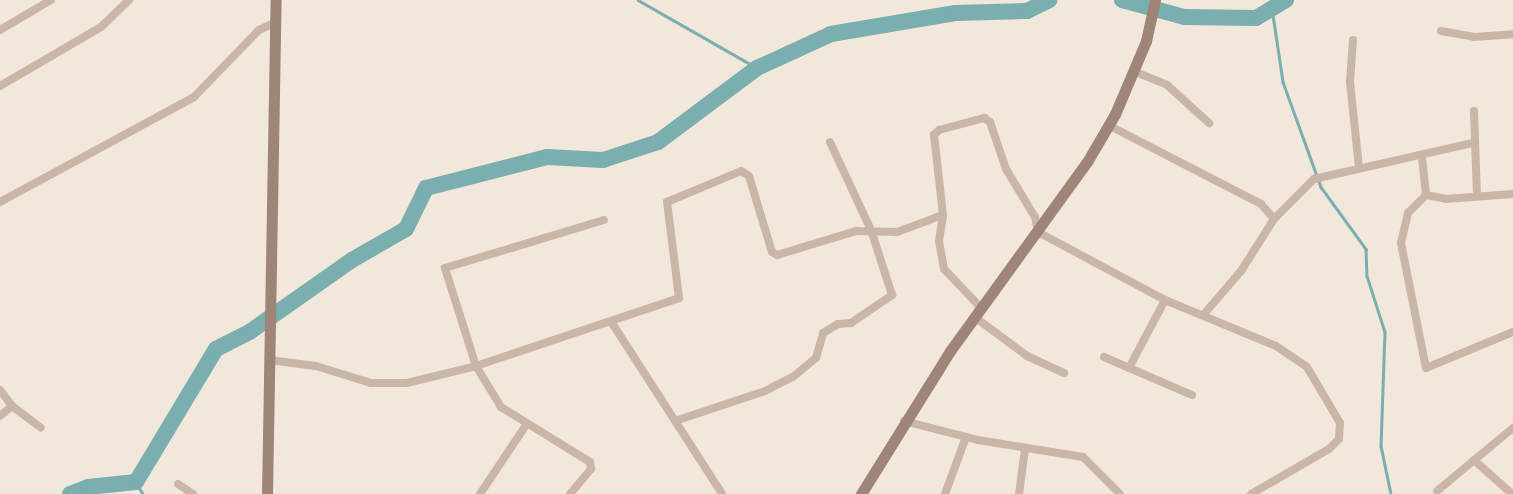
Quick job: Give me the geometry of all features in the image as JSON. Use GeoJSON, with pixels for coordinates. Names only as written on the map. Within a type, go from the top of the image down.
{"type":"FeatureCollection","features":[{"type":"Feature","properties":{"kind":"street"},"geometry":{"type":"LineString","coordinates":[[0,30],[51,0]]}},
{"type":"Feature","properties":{"kind":"street"},"geometry":{"type":"LineString","coordinates":[[0,86],[100,27],[129,0]]}},
{"type":"Feature","properties":{"kind":"street"},"geometry":{"type":"LineString","coordinates":[[267,494],[276,0]]}},
{"type":"Feature","properties":{"kind":"street"},"geometry":{"type":"LineString","coordinates":[[861,494],[903,420],[1038,232],[1108,125],[1133,71],[1154,8]]}},
{"type":"Feature","properties":{"kind":"street"},"geometry":{"type":"LineString","coordinates":[[0,202],[194,97],[259,30],[276,22]]}},
{"type":"Feature","properties":{"kind":"street"},"geometry":{"type":"LineString","coordinates":[[1441,31],[1474,37],[1513,34]]}},
{"type":"Feature","properties":{"kind":"street"},"geometry":{"type":"LineString","coordinates":[[1352,40],[1350,82],[1359,167]]}},
{"type":"Feature","properties":{"kind":"street"},"geometry":{"type":"LineString","coordinates":[[1133,71],[1167,86],[1209,123]]}},
{"type":"Feature","properties":{"kind":"street"},"geometry":{"type":"LineString","coordinates":[[1474,111],[1473,144],[1477,196]]}},
{"type":"Feature","properties":{"kind":"street"},"geometry":{"type":"LineString","coordinates":[[1038,232],[1035,217],[1006,169],[988,119],[935,132],[943,215],[940,241],[944,269],[979,313],[1027,356],[1064,373]]}},
{"type":"Feature","properties":{"kind":"street"},"geometry":{"type":"LineString","coordinates":[[1108,125],[1261,204],[1274,219]]}},
{"type":"Feature","properties":{"kind":"street"},"geometry":{"type":"LineString","coordinates":[[676,421],[765,391],[793,377],[816,358],[823,333],[838,324],[851,323],[892,295],[871,230],[830,142]]}},
{"type":"Feature","properties":{"kind":"street"},"geometry":{"type":"LineString","coordinates":[[1204,314],[1241,271],[1274,219],[1317,178],[1359,167],[1422,157],[1473,144]]}},
{"type":"Feature","properties":{"kind":"street"},"geometry":{"type":"LineString","coordinates":[[1422,157],[1426,195]]}},
{"type":"Feature","properties":{"kind":"street"},"geometry":{"type":"LineString","coordinates":[[269,360],[316,366],[386,384],[429,379],[476,366],[535,344],[612,323],[679,298],[667,202],[737,173],[746,172],[749,176],[772,252],[777,255],[824,239],[871,230],[897,232],[943,215]]}},
{"type":"Feature","properties":{"kind":"street"},"geometry":{"type":"LineString","coordinates":[[1426,195],[1446,199],[1513,194]]}},
{"type":"Feature","properties":{"kind":"street"},"geometry":{"type":"LineString","coordinates":[[1426,195],[1408,213],[1401,243],[1426,368],[1513,332]]}},
{"type":"Feature","properties":{"kind":"street"},"geometry":{"type":"LineString","coordinates":[[570,494],[591,470],[590,462],[526,425],[501,407],[476,366],[445,268],[604,220]]}},
{"type":"Feature","properties":{"kind":"street"},"geometry":{"type":"LineString","coordinates":[[1038,232],[1166,300],[1204,314],[1297,358],[1334,412],[1342,431],[1329,449],[1251,494]]}},
{"type":"Feature","properties":{"kind":"street"},"geometry":{"type":"LineString","coordinates":[[1129,368],[1166,300]]}},
{"type":"Feature","properties":{"kind":"street"},"geometry":{"type":"LineString","coordinates":[[612,323],[722,494]]}},
{"type":"Feature","properties":{"kind":"street"},"geometry":{"type":"LineString","coordinates":[[1104,357],[1192,395]]}},
{"type":"Feature","properties":{"kind":"street"},"geometry":{"type":"LineString","coordinates":[[0,390],[12,406],[41,428]]}},
{"type":"Feature","properties":{"kind":"street"},"geometry":{"type":"LineString","coordinates":[[0,416],[12,406]]}},
{"type":"Feature","properties":{"kind":"street"},"geometry":{"type":"LineString","coordinates":[[903,420],[966,437],[1025,449],[1083,457],[1120,494]]}},
{"type":"Feature","properties":{"kind":"street"},"geometry":{"type":"LineString","coordinates":[[480,494],[526,425]]}},
{"type":"Feature","properties":{"kind":"street"},"geometry":{"type":"LineString","coordinates":[[1437,491],[1513,428]]}},
{"type":"Feature","properties":{"kind":"street"},"geometry":{"type":"LineString","coordinates":[[944,494],[966,437]]}},
{"type":"Feature","properties":{"kind":"street"},"geometry":{"type":"LineString","coordinates":[[1019,494],[1025,449]]}},
{"type":"Feature","properties":{"kind":"street"},"geometry":{"type":"LineString","coordinates":[[1474,460],[1512,494]]}},
{"type":"Feature","properties":{"kind":"street"},"geometry":{"type":"LineString","coordinates":[[178,484],[193,494]]}},
{"type":"Feature","properties":{"kind":"waterway"},"geometry":{"type":"LineString","coordinates":[[638,0],[757,68]]}},
{"type":"Feature","properties":{"kind":"waterway"},"geometry":{"type":"LineString","coordinates":[[70,494],[88,487],[136,482],[216,349],[251,331],[352,260],[406,229],[426,188],[547,157],[603,160],[658,142],[757,68],[831,34],[955,13],[1027,11],[1050,0]]}},
{"type":"Feature","properties":{"kind":"waterway"},"geometry":{"type":"LineString","coordinates":[[1122,0],[1184,17],[1256,18],[1286,0]]}},
{"type":"Feature","properties":{"kind":"waterway"},"geometry":{"type":"LineString","coordinates":[[1272,8],[1283,82],[1321,187],[1366,249],[1367,276],[1385,332],[1381,446],[1391,494]]}},
{"type":"Feature","properties":{"kind":"waterway"},"geometry":{"type":"LineString","coordinates":[[136,482],[143,494]]}}]}
